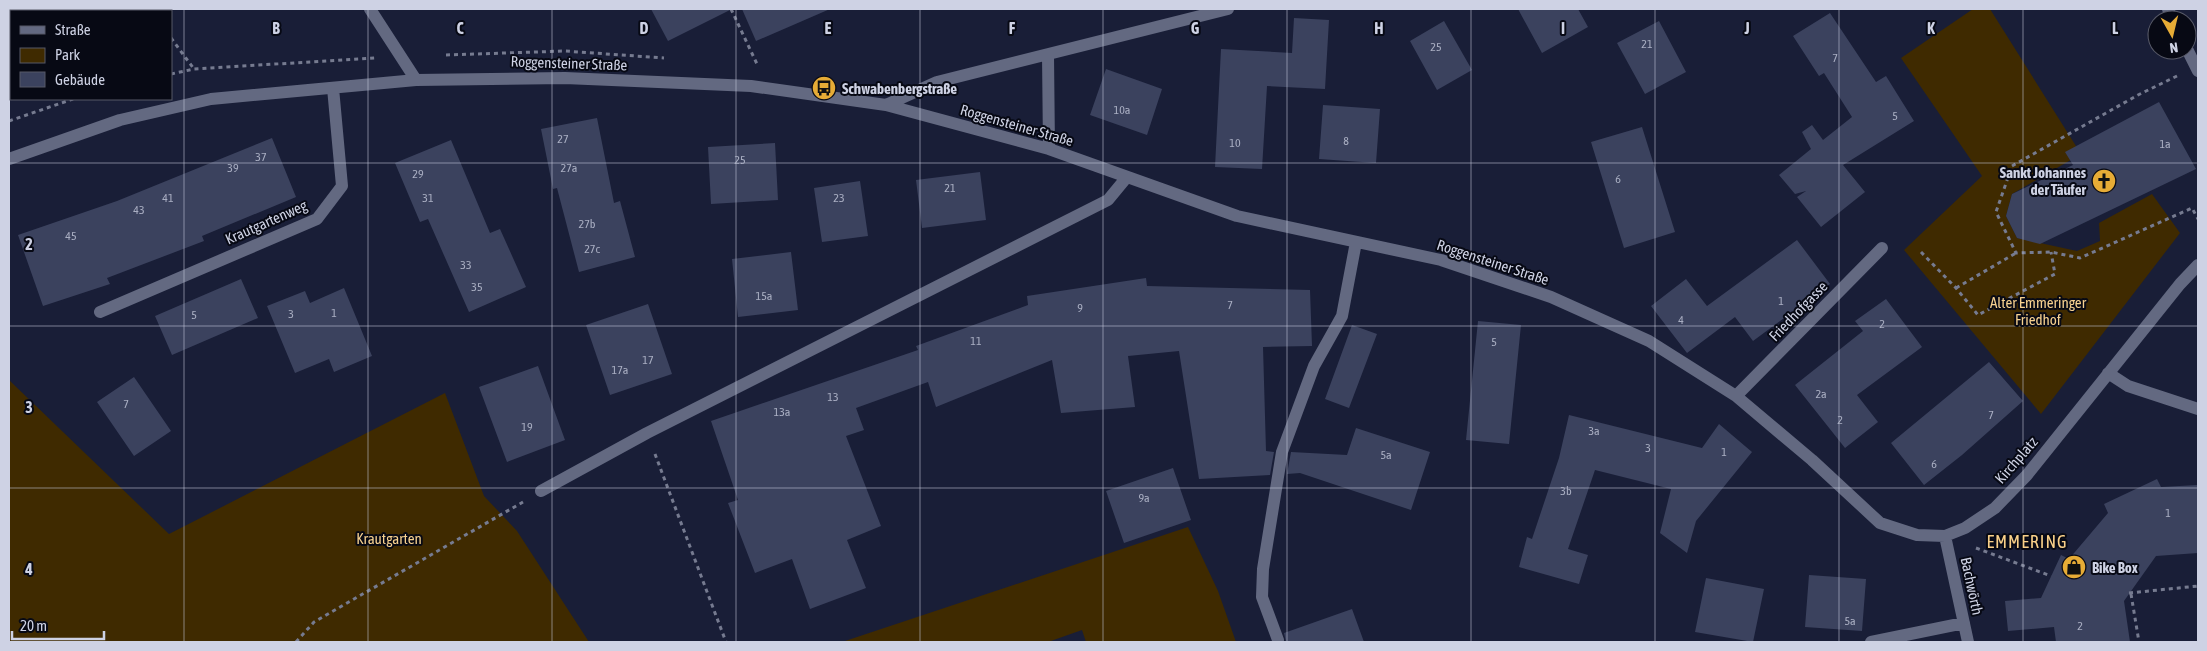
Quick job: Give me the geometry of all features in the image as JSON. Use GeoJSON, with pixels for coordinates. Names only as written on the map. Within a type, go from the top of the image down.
{"type":"FeatureCollection","features":[{"type":"Feature","properties":{"kind":"street"},"geometry":{"type":"LineString","coordinates":[[370,9],[416,80]]}},
{"type":"Feature","properties":{"kind":"street"},"geometry":{"type":"LineString","coordinates":[[886,105],[937,82],[1048,55],[1206,11],[1228,9]]}},
{"type":"Feature","properties":{"kind":"street"},"geometry":{"type":"LineString","coordinates":[[1048,55],[1049,149]]}},
{"type":"Feature","properties":{"kind":"street","name":"Roggensteiner Straße"},"geometry":{"type":"LineString","coordinates":[[9,159],[120,120],[211,99],[416,80],[564,78],[752,86],[886,105],[1049,149],[1237,216],[1440,260],[1550,297],[1649,341],[1736,396],[1812,460]]}},
{"type":"Feature","properties":{"kind":"street","name":"Krautgartenweg"},"geometry":{"type":"LineString","coordinates":[[100,312],[317,218],[342,186],[333,88]]}},
{"type":"Feature","properties":{"kind":"street"},"geometry":{"type":"LineString","coordinates":[[541,491],[647,433],[1108,200],[1126,177]]}},
{"type":"Feature","properties":{"kind":"street"},"geometry":{"type":"LineString","coordinates":[[1278,640],[1262,597],[1262,569],[1282,452],[1314,366],[1342,316],[1356,242]]}},
{"type":"Feature","properties":{"kind":"street","name":"Friedhofgasse"},"geometry":{"type":"LineString","coordinates":[[1736,396],[1882,248]]}},
{"type":"Feature","properties":{"kind":"street","name":"Kirchplatz"},"geometry":{"type":"LineString","coordinates":[[1812,460],[1880,523],[1918,535],[1945,536],[1965,528],[1995,508],[2027,475],[2198,264]]}},
{"type":"Feature","properties":{"kind":"street"},"geometry":{"type":"LineString","coordinates":[[2108,373],[2128,386],[2198,409]]}},
{"type":"Feature","properties":{"kind":"street","name":"Bachwörth"},"geometry":{"type":"LineString","coordinates":[[1945,536],[1968,642]]}},
{"type":"Feature","properties":{"kind":"street"},"geometry":{"type":"LineString","coordinates":[[1871,642],[1964,623]]}},
{"type":"Feature","properties":{"kind":"path"},"geometry":{"type":"LineString","coordinates":[[731,9],[757,64],[752,86]]}},
{"type":"Feature","properties":{"kind":"path"},"geometry":{"type":"LineString","coordinates":[[172,39],[194,69],[172,74]]}},
{"type":"Feature","properties":{"kind":"path"},"geometry":{"type":"LineString","coordinates":[[2016,253],[1996,212],[2012,166],[2138,95],[2197,69]]}},
{"type":"Feature","properties":{"kind":"path"},"geometry":{"type":"LineString","coordinates":[[9,121],[70,100]]}},
{"type":"Feature","properties":{"kind":"path"},"geometry":{"type":"LineString","coordinates":[[1956,288],[2016,253],[2051,252],[2080,258],[2192,208],[2198,219]]}},
{"type":"Feature","properties":{"kind":"path"},"geometry":{"type":"LineString","coordinates":[[1921,252],[1956,288],[1978,315],[2055,274],[2051,252]]}},
{"type":"Feature","properties":{"kind":"path"},"geometry":{"type":"LineString","coordinates":[[647,433],[726,642]]}},
{"type":"Feature","properties":{"kind":"path"},"geometry":{"type":"LineString","coordinates":[[296,642],[314,622],[541,491]]}},
{"type":"Feature","properties":{"kind":"path"},"geometry":{"type":"LineString","coordinates":[[1945,536],[2051,576]]}},
{"type":"Feature","properties":{"kind":"path"},"geometry":{"type":"LineString","coordinates":[[2139,642],[2130,594],[2198,586]]}},
{"type":"Feature","properties":{"kind":"green space","name":"Alter Emmeringer Friedhof"},"geometry":{"type":"Polygon","coordinates":[[[1973,9],[1990,9],[2081,154],[2012,194],[2006,216],[2017,238],[2077,251],[2100,241],[2099,223],[2152,194],[2180,233],[2041,414],[1904,250],[1982,176],[1901,58],[1973,9]]]}},
{"type":"Feature","properties":{"kind":"green space","name":"Krautgarten"},"geometry":{"type":"Polygon","coordinates":[[[9,380],[169,534],[445,393],[484,496],[517,531],[589,642],[9,642],[9,380]]]}},
{"type":"Feature","properties":{"kind":"green space"},"geometry":{"type":"Polygon","coordinates":[[[1188,527],[1218,591],[1236,642],[1086,642],[1082,630],[1048,642],[842,642],[1188,527]]]}},
{"type":"Feature","properties":{"kind":"building"},"geometry":{"type":"Polygon","coordinates":[[[651,9],[732,9],[668,41],[651,9]]]}},
{"type":"Feature","properties":{"kind":"building"},"geometry":{"type":"Polygon","coordinates":[[[742,9],[830,9],[756,41],[742,9]]]}},
{"type":"Feature","properties":{"kind":"building"},"geometry":{"type":"Polygon","coordinates":[[[1518,9],[1578,9],[1588,27],[1542,53],[1518,9]]]}},
{"type":"Feature","properties":{"kind":"building"},"geometry":{"type":"Polygon","coordinates":[[[1830,13],[1876,82],[1886,76],[1914,121],[1843,165],[1865,192],[1821,227],[1797,197],[1806,191],[1795,194],[1779,175],[1811,149],[1802,132],[1812,125],[1823,140],[1852,117],[1824,73],[1819,76],[1793,36],[1830,13]]]}},
{"type":"Feature","properties":{"kind":"building"},"geometry":{"type":"Polygon","coordinates":[[[1294,18],[1329,20],[1325,89],[1267,86],[1262,169],[1215,167],[1221,49],[1292,53],[1294,18]]]}},
{"type":"Feature","properties":{"kind":"building"},"geometry":{"type":"Polygon","coordinates":[[[1444,21],[1472,70],[1437,90],[1410,41],[1444,21]]]}},
{"type":"Feature","properties":{"kind":"building"},"geometry":{"type":"Polygon","coordinates":[[[1659,21],[1686,72],[1645,94],[1617,43],[1659,21]]]}},
{"type":"Feature","properties":{"kind":"building"},"geometry":{"type":"Polygon","coordinates":[[[1106,69],[1162,89],[1147,135],[1090,115],[1106,69]]]}},
{"type":"Feature","properties":{"kind":"building","name":"Sankt Johannes der Täufer"},"geometry":{"type":"Polygon","coordinates":[[[2159,102],[2196,169],[2040,244],[2017,238],[2006,216],[2012,194],[2073,165],[2065,152],[2159,102]]]}},
{"type":"Feature","properties":{"kind":"building"},"geometry":{"type":"Polygon","coordinates":[[[1323,105],[1380,109],[1376,163],[1319,159],[1323,105]]]}},
{"type":"Feature","properties":{"kind":"building"},"geometry":{"type":"Polygon","coordinates":[[[597,118],[614,203],[620,201],[635,257],[579,272],[557,188],[553,189],[541,129],[597,118]]]}},
{"type":"Feature","properties":{"kind":"building"},"geometry":{"type":"Polygon","coordinates":[[[1642,127],[1675,232],[1624,248],[1591,142],[1642,127]]]}},
{"type":"Feature","properties":{"kind":"building"},"geometry":{"type":"Polygon","coordinates":[[[272,138],[296,197],[202,236],[204,241],[107,278],[110,284],[43,306],[18,235],[117,201],[272,138]]]}},
{"type":"Feature","properties":{"kind":"building"},"geometry":{"type":"Polygon","coordinates":[[[451,140],[490,233],[500,229],[526,287],[469,312],[428,219],[420,222],[395,163],[451,140]]]}},
{"type":"Feature","properties":{"kind":"building"},"geometry":{"type":"Polygon","coordinates":[[[775,143],[778,200],[711,204],[708,147],[775,143]]]}},
{"type":"Feature","properties":{"kind":"building"},"geometry":{"type":"Polygon","coordinates":[[[980,172],[986,220],[922,228],[916,180],[980,172]]]}},
{"type":"Feature","properties":{"kind":"building"},"geometry":{"type":"Polygon","coordinates":[[[860,181],[868,236],[822,242],[814,188],[860,181]]]}},
{"type":"Feature","properties":{"kind":"building"},"geometry":{"type":"Polygon","coordinates":[[[1797,240],[1830,284],[1753,341],[1735,317],[1687,353],[1651,306],[1686,279],[1707,306],[1797,240]]]}},
{"type":"Feature","properties":{"kind":"building"},"geometry":{"type":"Polygon","coordinates":[[[791,252],[798,310],[738,317],[732,259],[791,252]]]}},
{"type":"Feature","properties":{"kind":"building"},"geometry":{"type":"Polygon","coordinates":[[[1146,278],[1147,286],[1310,290],[1312,346],[1263,347],[1266,451],[1274,452],[1270,475],[1199,479],[1179,351],[1128,356],[1135,407],[1061,413],[1052,360],[936,407],[928,382],[856,408],[864,430],[846,436],[881,526],[847,540],[866,588],[810,609],[792,559],[755,573],[728,503],[738,500],[711,421],[918,350],[916,346],[1028,305],[1027,296],[1146,278]]]}},
{"type":"Feature","properties":{"kind":"building"},"geometry":{"type":"Polygon","coordinates":[[[241,279],[258,318],[172,355],[155,316],[241,279]]]}},
{"type":"Feature","properties":{"kind":"building"},"geometry":{"type":"Polygon","coordinates":[[[344,288],[372,356],[334,372],[329,359],[295,373],[267,306],[305,291],[310,303],[344,288]]]}},
{"type":"Feature","properties":{"kind":"building"},"geometry":{"type":"Polygon","coordinates":[[[1886,299],[1922,347],[1857,395],[1878,422],[1845,448],[1795,385],[1863,331],[1855,321],[1886,299]]]}},
{"type":"Feature","properties":{"kind":"building"},"geometry":{"type":"Polygon","coordinates":[[[648,304],[672,374],[610,395],[586,325],[648,304]]]}},
{"type":"Feature","properties":{"kind":"building"},"geometry":{"type":"Polygon","coordinates":[[[1478,321],[1521,325],[1509,444],[1466,440],[1478,321]]]}},
{"type":"Feature","properties":{"kind":"building"},"geometry":{"type":"Polygon","coordinates":[[[1352,325],[1377,334],[1349,408],[1325,399],[1352,325]]]}},
{"type":"Feature","properties":{"kind":"building"},"geometry":{"type":"Polygon","coordinates":[[[1989,362],[2023,401],[1962,455],[1924,485],[1891,443],[1989,362]]]}},
{"type":"Feature","properties":{"kind":"building"},"geometry":{"type":"Polygon","coordinates":[[[538,366],[565,440],[507,462],[479,387],[538,366]]]}},
{"type":"Feature","properties":{"kind":"building"},"geometry":{"type":"Polygon","coordinates":[[[134,377],[171,431],[134,456],[97,402],[134,377]]]}},
{"type":"Feature","properties":{"kind":"building"},"geometry":{"type":"Polygon","coordinates":[[[1569,415],[1702,448],[1719,424],[1752,452],[1696,521],[1687,553],[1660,533],[1671,489],[1595,470],[1568,549],[1588,555],[1579,584],[1519,567],[1527,537],[1532,539],[1559,458],[1569,415]]]}},
{"type":"Feature","properties":{"kind":"building"},"geometry":{"type":"Polygon","coordinates":[[[1356,428],[1430,452],[1411,510],[1300,473],[1287,474],[1291,452],[1347,455],[1356,428]]]}},
{"type":"Feature","properties":{"kind":"building"},"geometry":{"type":"Polygon","coordinates":[[[1173,468],[1191,520],[1124,543],[1106,491],[1173,468]]]}},
{"type":"Feature","properties":{"kind":"building"},"geometry":{"type":"Polygon","coordinates":[[[2157,479],[2161,487],[2198,485],[2198,553],[2156,556],[2124,601],[2130,642],[2056,642],[2054,627],[2008,631],[2005,601],[2041,598],[2061,555],[2069,559],[2108,513],[2104,504],[2157,479]]]}},
{"type":"Feature","properties":{"kind":"building"},"geometry":{"type":"Polygon","coordinates":[[[1809,575],[1866,579],[1862,631],[1805,627],[1809,575]]]}},
{"type":"Feature","properties":{"kind":"building"},"geometry":{"type":"Polygon","coordinates":[[[1706,578],[1764,589],[1753,642],[1695,632],[1706,578]]]}},
{"type":"Feature","properties":{"kind":"building"},"geometry":{"type":"Polygon","coordinates":[[[1352,609],[1364,642],[1286,642],[1284,633],[1352,609]]]}},
{"type":"Feature","properties":{"kind":"place","name":"Schwabenbergstraße"},"geometry":{"type":"Point","coordinates":[824,88]}},
{"type":"Feature","properties":{"kind":"place","name":"Sankt Johannes der Täufer"},"geometry":{"type":"Point","coordinates":[2104,181]}},
{"type":"Feature","properties":{"kind":"place","name":"Bike Box"},"geometry":{"type":"Point","coordinates":[2074,567]}},
{"type":"Feature","properties":{"kind":"district","name":"EMMERING"},"geometry":{"type":"Point","coordinates":[2027,541]}}]}
